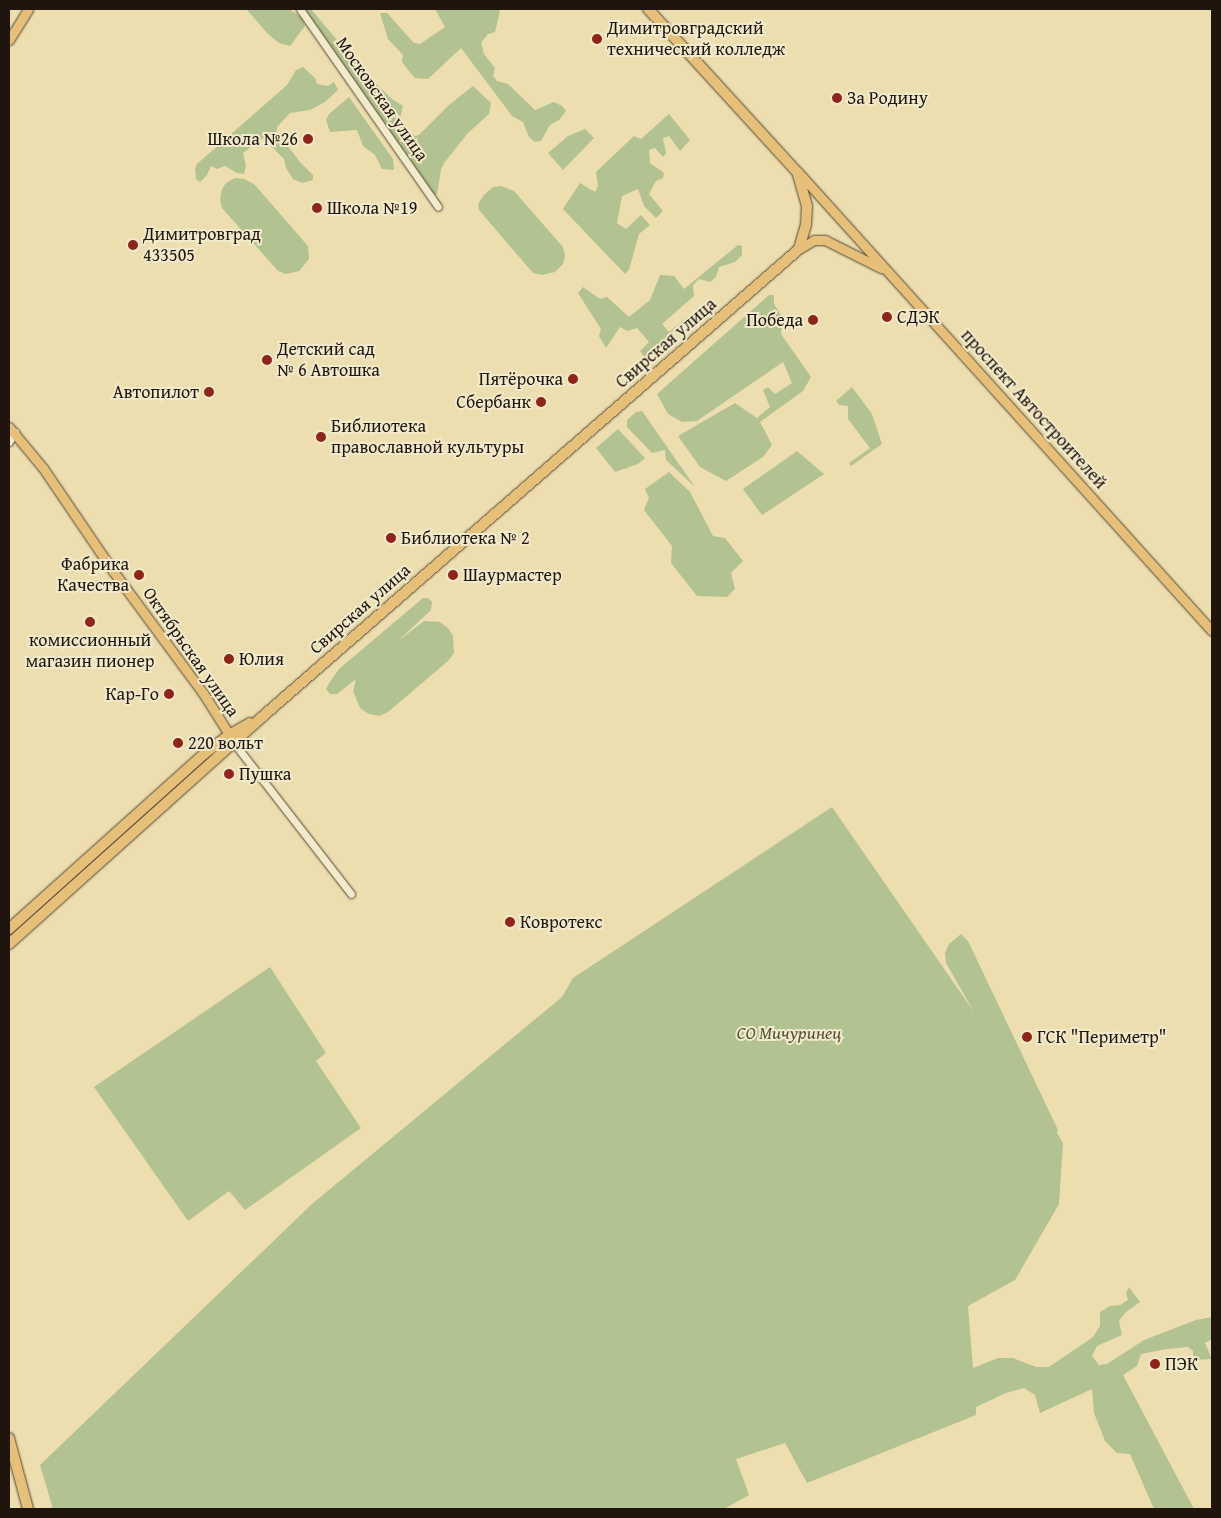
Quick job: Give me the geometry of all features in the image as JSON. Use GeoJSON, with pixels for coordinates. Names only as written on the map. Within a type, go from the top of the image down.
{"type":"FeatureCollection","features":[{"type":"Feature","properties":{"kind":"highway","name":"проспект Автостроителей"},"geometry":{"type":"LineString","coordinates":[[648,9],[798,172]]}},
{"type":"Feature","properties":{"kind":"highway"},"geometry":{"type":"LineString","coordinates":[[798,172],[807,206],[806,225],[799,249]]}},
{"type":"Feature","properties":{"kind":"highway","name":"Свирская улица"},"geometry":{"type":"LineString","coordinates":[[9,944],[231,739],[262,717],[799,249]]}},
{"type":"Feature","properties":{"kind":"highway"},"geometry":{"type":"LineString","coordinates":[[9,929],[204,754],[231,739]]}},
{"type":"Feature","properties":{"kind":"highway"},"geometry":{"type":"LineString","coordinates":[[9,1438],[28,1509]]}},
{"type":"Feature","properties":{"kind":"main road"},"geometry":{"type":"LineString","coordinates":[[9,40],[28,9]]}},
{"type":"Feature","properties":{"kind":"main road","name":"проспект Автостроителей"},"geometry":{"type":"LineString","coordinates":[[798,172],[1212,631]]}},
{"type":"Feature","properties":{"kind":"main road","name":"Свирская улица"},"geometry":{"type":"LineString","coordinates":[[799,249],[814,240],[825,240],[887,271]]}},
{"type":"Feature","properties":{"kind":"main road","name":"Октябрьская улица"},"geometry":{"type":"LineString","coordinates":[[12,429],[199,688],[231,739]]}},
{"type":"Feature","properties":{"kind":"street","name":"Московская улица"},"geometry":{"type":"LineString","coordinates":[[300,9],[438,207]]}},
{"type":"Feature","properties":{"kind":"street"},"geometry":{"type":"LineString","coordinates":[[9,442],[12,429]]}},
{"type":"Feature","properties":{"kind":"street","name":"Октябрьская улица"},"geometry":{"type":"LineString","coordinates":[[231,739],[351,894]]}},
{"type":"Feature","properties":{"kind":"green space"},"geometry":{"type":"Polygon","coordinates":[[[246,9],[289,9],[302,18],[305,26],[290,46],[279,43],[268,34],[246,9]]]}},
{"type":"Feature","properties":{"kind":"green space"},"geometry":{"type":"Polygon","coordinates":[[[305,9],[311,9],[363,71],[392,99],[403,106],[399,123],[415,136],[419,135],[449,105],[473,86],[491,103],[489,114],[468,133],[444,163],[437,194],[434,196],[429,189],[305,9]]]}},
{"type":"Feature","properties":{"kind":"green space"},"geometry":{"type":"Polygon","coordinates":[[[435,9],[498,9],[500,11],[495,32],[488,34],[481,43],[484,54],[495,68],[493,76],[497,81],[508,84],[535,110],[554,102],[562,106],[566,111],[559,120],[550,125],[541,141],[535,142],[529,137],[523,122],[512,116],[461,48],[428,79],[415,78],[408,70],[402,62],[403,55],[388,39],[380,13],[387,13],[414,43],[420,44],[445,27],[435,9]]]}},
{"type":"Feature","properties":{"kind":"green space"},"geometry":{"type":"Polygon","coordinates":[[[303,67],[315,78],[317,84],[328,86],[334,82],[338,90],[325,102],[310,110],[290,113],[277,127],[277,132],[300,162],[313,175],[313,180],[302,183],[293,179],[286,168],[284,159],[268,143],[266,136],[243,153],[246,165],[244,174],[237,173],[225,166],[217,169],[211,166],[207,175],[200,182],[196,179],[195,169],[197,164],[287,85],[296,70],[303,67]]]}},
{"type":"Feature","properties":{"kind":"green space"},"geometry":{"type":"Polygon","coordinates":[[[349,97],[393,159],[394,170],[382,169],[375,155],[363,146],[357,130],[330,132],[326,120],[329,114],[349,97]]]}},
{"type":"Feature","properties":{"kind":"green space"},"geometry":{"type":"Polygon","coordinates":[[[669,114],[690,140],[680,151],[669,136],[663,138],[666,153],[663,157],[655,148],[649,150],[650,163],[664,173],[663,178],[656,181],[649,194],[663,211],[656,218],[644,206],[638,189],[622,196],[617,223],[626,229],[641,215],[650,225],[639,234],[629,270],[625,274],[563,209],[580,183],[595,192],[598,186],[596,172],[634,136],[641,139],[669,114]]]}},
{"type":"Feature","properties":{"kind":"green space"},"geometry":{"type":"Polygon","coordinates":[[[585,129],[594,138],[563,170],[548,153],[568,136],[585,129]]]}},
{"type":"Feature","properties":{"kind":"green space"},"geometry":{"type":"Polygon","coordinates":[[[235,178],[244,179],[254,184],[308,246],[309,259],[299,271],[286,274],[278,271],[222,208],[220,200],[222,189],[226,183],[235,178]]]}},
{"type":"Feature","properties":{"kind":"green space"},"geometry":{"type":"Polygon","coordinates":[[[501,186],[514,191],[563,247],[565,256],[563,264],[555,272],[542,275],[533,273],[479,210],[478,204],[484,195],[493,187],[501,186]]]}},
{"type":"Feature","properties":{"kind":"green space"},"geometry":{"type":"Polygon","coordinates":[[[738,245],[742,246],[742,255],[735,262],[719,267],[716,277],[710,282],[699,279],[693,285],[694,296],[662,324],[669,332],[691,314],[693,317],[645,358],[640,351],[649,342],[637,328],[627,331],[620,327],[606,348],[599,336],[601,329],[578,293],[583,287],[600,299],[607,297],[629,317],[650,300],[660,275],[674,276],[684,289],[738,245]]]}},
{"type":"Feature","properties":{"kind":"green space"},"geometry":{"type":"Polygon","coordinates":[[[769,295],[774,295],[774,304],[783,318],[781,334],[811,377],[803,391],[760,422],[772,445],[763,457],[726,481],[700,467],[678,436],[735,403],[757,418],[770,407],[763,390],[768,387],[775,394],[792,383],[783,362],[697,421],[682,422],[668,414],[657,394],[769,295]]]}},
{"type":"Feature","properties":{"kind":"green space"},"geometry":{"type":"Polygon","coordinates":[[[852,387],[872,414],[882,444],[851,466],[849,463],[870,448],[848,419],[848,406],[839,405],[836,401],[852,387]]]}},
{"type":"Feature","properties":{"kind":"green space"},"geometry":{"type":"Polygon","coordinates":[[[642,411],[695,487],[666,460],[665,450],[652,453],[627,427],[627,420],[636,412],[642,411]]]}},
{"type":"Feature","properties":{"kind":"green space"},"geometry":{"type":"Polygon","coordinates":[[[618,429],[645,458],[638,464],[615,472],[596,448],[618,429]]]}},
{"type":"Feature","properties":{"kind":"green space"},"geometry":{"type":"Polygon","coordinates":[[[797,451],[824,474],[762,515],[743,489],[797,451]]]}},
{"type":"Feature","properties":{"kind":"green space"},"geometry":{"type":"Polygon","coordinates":[[[669,472],[690,492],[713,536],[725,538],[743,561],[731,573],[735,589],[727,597],[697,596],[671,563],[672,546],[644,510],[649,498],[645,489],[669,472]]]}},
{"type":"Feature","properties":{"kind":"green space"},"geometry":{"type":"Polygon","coordinates":[[[423,598],[428,598],[432,602],[431,610],[398,641],[424,621],[440,622],[448,628],[453,636],[454,653],[448,661],[388,712],[379,716],[369,714],[360,708],[353,691],[356,679],[337,694],[330,694],[326,689],[339,669],[423,598]]]}},
{"type":"Feature","properties":{"kind":"green space","name":"СО Мичуринец"},"geometry":{"type":"Polygon","coordinates":[[[832,807],[974,1012],[946,963],[945,953],[949,944],[961,934],[968,941],[1063,1143],[1059,1204],[1015,1280],[968,1306],[973,1368],[998,1358],[1013,1358],[1036,1367],[1049,1367],[1093,1337],[1100,1326],[1100,1312],[1110,1306],[1120,1305],[1128,1300],[1126,1293],[1129,1287],[1140,1302],[1126,1312],[1119,1321],[1122,1335],[1097,1346],[1092,1356],[1099,1365],[1107,1364],[1144,1340],[1196,1320],[1212,1317],[1212,1339],[1205,1343],[1212,1359],[1193,1360],[1193,1351],[1188,1347],[1167,1349],[1141,1354],[1137,1366],[1123,1375],[1194,1509],[1154,1509],[1130,1454],[1117,1453],[1105,1441],[1094,1413],[1092,1389],[1040,1413],[1035,1395],[1024,1388],[1006,1393],[976,1407],[976,1415],[807,1483],[785,1443],[736,1459],[749,1495],[724,1509],[53,1509],[40,1465],[312,1204],[562,997],[573,978],[832,807]]]}},
{"type":"Feature","properties":{"kind":"green space"},"geometry":{"type":"Polygon","coordinates":[[[270,967],[326,1053],[316,1061],[361,1128],[245,1210],[229,1191],[188,1221],[94,1087],[270,967]]]}},
{"type":"Feature","properties":{"kind":"place","name":"Димитровградский технический колледж"},"geometry":{"type":"Point","coordinates":[597,39]}},
{"type":"Feature","properties":{"kind":"place","name":"За Родину"},"geometry":{"type":"Point","coordinates":[837,98]}},
{"type":"Feature","properties":{"kind":"place","name":"Школа №26"},"geometry":{"type":"Point","coordinates":[308,139]}},
{"type":"Feature","properties":{"kind":"place","name":"Школа №19"},"geometry":{"type":"Point","coordinates":[317,208]}},
{"type":"Feature","properties":{"kind":"place","name":"Димитровград 433505"},"geometry":{"type":"Point","coordinates":[133,245]}},
{"type":"Feature","properties":{"kind":"place","name":"СДЭК"},"geometry":{"type":"Point","coordinates":[887,317]}},
{"type":"Feature","properties":{"kind":"place","name":"Победа"},"geometry":{"type":"Point","coordinates":[813,320]}},
{"type":"Feature","properties":{"kind":"place","name":"Детский сад № 6 Автошка"},"geometry":{"type":"Point","coordinates":[267,360]}},
{"type":"Feature","properties":{"kind":"place","name":"Пятёрочка"},"geometry":{"type":"Point","coordinates":[573,379]}},
{"type":"Feature","properties":{"kind":"place","name":"Автопилот"},"geometry":{"type":"Point","coordinates":[209,392]}},
{"type":"Feature","properties":{"kind":"place","name":"Сбербанк"},"geometry":{"type":"Point","coordinates":[541,402]}},
{"type":"Feature","properties":{"kind":"place","name":"Библиотека православной культуры"},"geometry":{"type":"Point","coordinates":[321,437]}},
{"type":"Feature","properties":{"kind":"place","name":"Библиотека № 2"},"geometry":{"type":"Point","coordinates":[391,538]}},
{"type":"Feature","properties":{"kind":"place","name":"Фабрика Качества"},"geometry":{"type":"Point","coordinates":[139,575]}},
{"type":"Feature","properties":{"kind":"place","name":"Шаурмастер"},"geometry":{"type":"Point","coordinates":[453,575]}},
{"type":"Feature","properties":{"kind":"place","name":"комиссионный магазин пионер"},"geometry":{"type":"Point","coordinates":[90,622]}},
{"type":"Feature","properties":{"kind":"place","name":"Юлия"},"geometry":{"type":"Point","coordinates":[229,659]}},
{"type":"Feature","properties":{"kind":"place","name":"Кар-Го"},"geometry":{"type":"Point","coordinates":[169,694]}},
{"type":"Feature","properties":{"kind":"place","name":"220 вольт"},"geometry":{"type":"Point","coordinates":[178,743]}},
{"type":"Feature","properties":{"kind":"place","name":"Пушка"},"geometry":{"type":"Point","coordinates":[229,774]}},
{"type":"Feature","properties":{"kind":"place","name":"Ковротекс"},"geometry":{"type":"Point","coordinates":[510,922]}},
{"type":"Feature","properties":{"kind":"place","name":"ГСК \"Периметр\""},"geometry":{"type":"Point","coordinates":[1027,1037]}},
{"type":"Feature","properties":{"kind":"place","name":"ПЭК"},"geometry":{"type":"Point","coordinates":[1155,1364]}}]}
